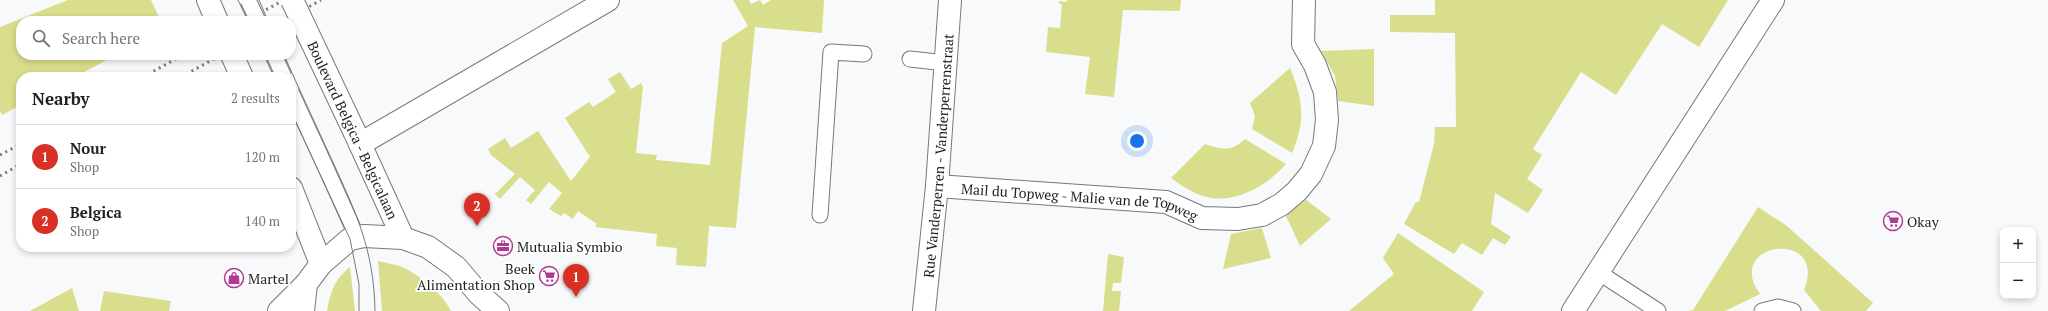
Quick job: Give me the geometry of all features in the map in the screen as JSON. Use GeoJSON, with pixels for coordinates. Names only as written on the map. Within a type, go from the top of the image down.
{"type":"FeatureCollection","features":[{"type":"Feature","properties":{"kind":"street"},"geometry":{"type":"LineString","coordinates":[[208,0],[215,16]]}},
{"type":"Feature","properties":{"kind":"street","name":"Boulevard Belgica - Belgicalaan"},"geometry":{"type":"LineString","coordinates":[[292,0],[403,238]]}},
{"type":"Feature","properties":{"kind":"street"},"geometry":{"type":"LineString","coordinates":[[357,139],[608,0]]}},
{"type":"Feature","properties":{"kind":"street","name":"Rue Vanderperren - Vanderperrenstraat"},"geometry":{"type":"LineString","coordinates":[[924,311],[937,186],[950,0]]}},
{"type":"Feature","properties":{"kind":"street","name":"Mail du Topweg - Malie van de Topweg"},"geometry":{"type":"LineString","coordinates":[[937,186],[1166,202],[1202,218],[1238,219],[1262,214],[1282,204],[1311,174],[1324,146],[1328,120],[1325,92],[1314,65],[1303,44],[1304,0]]}},
{"type":"Feature","properties":{"kind":"street"},"geometry":{"type":"LineString","coordinates":[[1573,311],[1773,0]]}},
{"type":"Feature","properties":{"kind":"street"},"geometry":{"type":"LineString","coordinates":[[234,60],[240,72]]}},
{"type":"Feature","properties":{"kind":"street"},"geometry":{"type":"LineString","coordinates":[[296,200],[321,264]]}},
{"type":"Feature","properties":{"kind":"street"},"geometry":{"type":"LineString","coordinates":[[279,311],[306,284],[321,264],[350,239],[364,236],[403,238],[428,247],[456,267],[481,303],[498,311]]}},
{"type":"Feature","properties":{"kind":"street"},"geometry":{"type":"LineString","coordinates":[[303,311],[306,284]]}},
{"type":"Feature","properties":{"kind":"lane"},"geometry":{"type":"LineString","coordinates":[[248,0],[256,16]]}},
{"type":"Feature","properties":{"kind":"lane"},"geometry":{"type":"LineString","coordinates":[[820,215],[831,52],[864,54]]}},
{"type":"Feature","properties":{"kind":"lane"},"geometry":{"type":"LineString","coordinates":[[910,59],[946,63]]}},
{"type":"Feature","properties":{"kind":"lane"},"geometry":{"type":"LineString","coordinates":[[276,60],[282,72]]}},
{"type":"Feature","properties":{"kind":"lane"},"geometry":{"type":"LineString","coordinates":[[296,103],[357,237]]}},
{"type":"Feature","properties":{"kind":"lane"},"geometry":{"type":"LineString","coordinates":[[1598,272],[1658,311]]}},
{"type":"Feature","properties":{"kind":"lane"},"geometry":{"type":"LineString","coordinates":[[1762,311],[1778,307],[1793,311]]}},
{"type":"Feature","properties":{"kind":"green space"},"geometry":{"type":"Polygon","coordinates":[[[68,0],[151,0],[159,16],[28,16],[68,0]]]}},
{"type":"Feature","properties":{"kind":"green space"},"geometry":{"type":"Polygon","coordinates":[[[733,0],[749,0],[751,4],[760,0],[763,5],[771,0],[824,0],[822,33],[755,27],[736,228],[709,226],[706,267],[676,265],[677,248],[656,246],[657,234],[595,227],[597,224],[578,211],[573,219],[564,213],[561,216],[549,209],[562,193],[549,182],[531,204],[526,200],[535,190],[520,177],[500,199],[495,194],[515,174],[491,155],[488,149],[505,138],[511,148],[538,131],[571,181],[590,157],[565,118],[589,102],[593,107],[616,92],[608,79],[620,72],[631,89],[641,83],[643,87],[636,153],[657,155],[656,160],[710,165],[722,43],[748,26],[733,0]]]}},
{"type":"Feature","properties":{"kind":"green space"},"geometry":{"type":"Polygon","coordinates":[[[1067,0],[1181,0],[1180,11],[1123,10],[1114,97],[1085,94],[1090,57],[1046,52],[1048,27],[1060,28],[1062,4],[1059,4],[1059,1],[1067,2],[1067,0]]]}},
{"type":"Feature","properties":{"kind":"green space"},"geometry":{"type":"Polygon","coordinates":[[[1435,0],[1728,0],[1699,47],[1662,24],[1616,95],[1581,72],[1533,149],[1542,155],[1527,179],[1543,190],[1528,213],[1495,193],[1491,224],[1511,237],[1505,245],[1493,238],[1482,255],[1462,243],[1454,254],[1404,224],[1416,202],[1419,202],[1434,144],[1435,127],[1456,127],[1455,33],[1390,32],[1390,15],[1435,15],[1435,0]]]}},
{"type":"Feature","properties":{"kind":"green space"},"geometry":{"type":"Polygon","coordinates":[[[16,21],[16,60],[107,60],[84,72],[16,72],[16,108],[2,115],[0,111],[0,27],[16,21]]]}},
{"type":"Feature","properties":{"kind":"green space"},"geometry":{"type":"Polygon","coordinates":[[[1374,49],[1374,106],[1338,101],[1335,76],[1321,51],[1374,49]]]}},
{"type":"Feature","properties":{"kind":"green space"},"geometry":{"type":"Polygon","coordinates":[[[1290,68],[1298,90],[1301,110],[1299,131],[1292,153],[1252,129],[1255,116],[1250,103],[1290,68]]]}},
{"type":"Feature","properties":{"kind":"green space"},"geometry":{"type":"Polygon","coordinates":[[[1245,139],[1286,164],[1268,180],[1247,193],[1236,197],[1212,198],[1193,192],[1171,178],[1205,144],[1216,148],[1226,149],[1235,146],[1245,139]]]}},
{"type":"Feature","properties":{"kind":"green space"},"geometry":{"type":"Polygon","coordinates":[[[1305,199],[1331,219],[1300,246],[1286,216],[1305,199]]]}},
{"type":"Feature","properties":{"kind":"green space"},"geometry":{"type":"Polygon","coordinates":[[[1758,207],[1787,226],[1873,303],[1866,311],[1821,311],[1804,290],[1808,270],[1802,257],[1791,250],[1777,249],[1764,253],[1754,262],[1752,276],[1760,294],[1725,311],[1687,311],[1693,310],[1758,207]]]}},
{"type":"Feature","properties":{"kind":"green space"},"geometry":{"type":"Polygon","coordinates":[[[1262,228],[1271,258],[1223,269],[1231,234],[1262,228]]]}},
{"type":"Feature","properties":{"kind":"green space"},"geometry":{"type":"Polygon","coordinates":[[[1398,233],[1484,292],[1472,311],[1349,311],[1394,274],[1383,258],[1398,233]]]}},
{"type":"Feature","properties":{"kind":"green space"},"geometry":{"type":"Polygon","coordinates":[[[1108,254],[1124,257],[1121,283],[1113,283],[1112,291],[1121,291],[1119,311],[1103,311],[1108,254]]]}},
{"type":"Feature","properties":{"kind":"green space"},"geometry":{"type":"Polygon","coordinates":[[[378,261],[399,266],[416,275],[437,292],[451,311],[382,311],[378,261]]]}},
{"type":"Feature","properties":{"kind":"green space"},"geometry":{"type":"Polygon","coordinates":[[[350,267],[355,311],[327,311],[334,286],[340,276],[350,267]]]}},
{"type":"Feature","properties":{"kind":"green space"},"geometry":{"type":"Polygon","coordinates":[[[72,288],[79,311],[30,311],[72,288]]]}},
{"type":"Feature","properties":{"kind":"green space"},"geometry":{"type":"Polygon","coordinates":[[[104,291],[171,301],[169,311],[100,311],[104,291]]]}},
{"type":"Feature","properties":{"kind":"tram line"},"geometry":{"type":"LineString","coordinates":[[238,0],[246,16]]}},
{"type":"Feature","properties":{"kind":"tram line"},"geometry":{"type":"LineString","coordinates":[[259,0],[266,16]]}},
{"type":"Feature","properties":{"kind":"tram line"},"geometry":{"type":"LineString","coordinates":[[266,60],[272,72]]}},
{"type":"Feature","properties":{"kind":"tram line"},"geometry":{"type":"LineString","coordinates":[[286,60],[292,72]]}},
{"type":"Feature","properties":{"kind":"tram line"},"geometry":{"type":"LineString","coordinates":[[296,81],[356,214],[371,269],[375,311]]}},
{"type":"Feature","properties":{"kind":"tram line"},"geometry":{"type":"LineString","coordinates":[[296,123],[350,239],[359,284],[359,311]]}},
{"type":"Feature","properties":{"kind":"railway"},"geometry":{"type":"LineString","coordinates":[[254,16],[284,0]]}},
{"type":"Feature","properties":{"kind":"railway"},"geometry":{"type":"LineString","coordinates":[[292,16],[321,0]]}},
{"type":"Feature","properties":{"kind":"railway"},"geometry":{"type":"LineString","coordinates":[[152,72],[174,60]]}},
{"type":"Feature","properties":{"kind":"railway"},"geometry":{"type":"LineString","coordinates":[[190,72],[212,60]]}},
{"type":"Feature","properties":{"kind":"railway"},"geometry":{"type":"LineString","coordinates":[[0,155],[16,147]]}},
{"type":"Feature","properties":{"kind":"railway"},"geometry":{"type":"LineString","coordinates":[[0,176],[16,167]]}},
{"type":"Feature","properties":{"kind":"place","name":"Okay"},"geometry":{"type":"Point","coordinates":[1893,221]}},
{"type":"Feature","properties":{"kind":"place","name":"Belgica"},"geometry":{"type":"Point","coordinates":[477,226]}},
{"type":"Feature","properties":{"kind":"place","name":"Mutualia Symbio"},"geometry":{"type":"Point","coordinates":[503,246]}},
{"type":"Feature","properties":{"kind":"place","name":"Beek Alimentation Shop"},"geometry":{"type":"Point","coordinates":[549,276]}},
{"type":"Feature","properties":{"kind":"place","name":"Martel"},"geometry":{"type":"Point","coordinates":[234,278]}},
{"type":"Feature","properties":{"kind":"place","name":"Nour"},"geometry":{"type":"Point","coordinates":[576,297]}}]}
